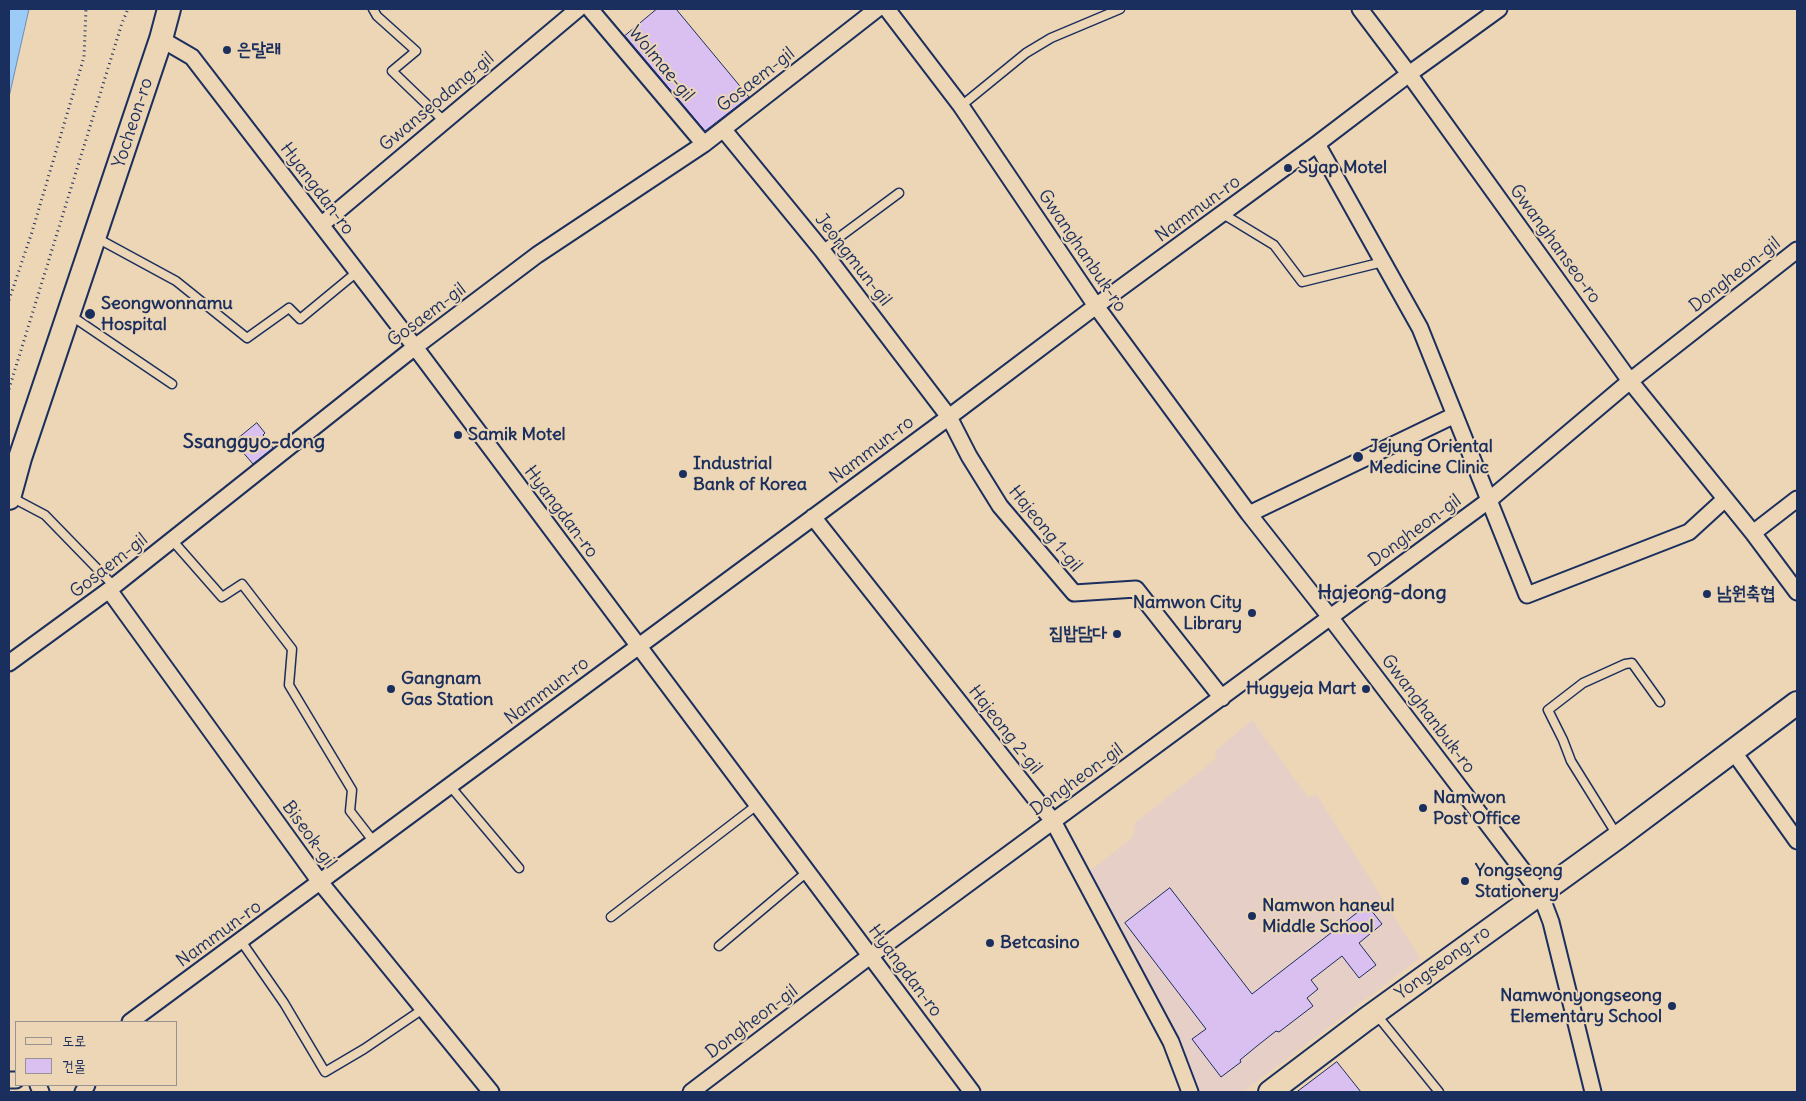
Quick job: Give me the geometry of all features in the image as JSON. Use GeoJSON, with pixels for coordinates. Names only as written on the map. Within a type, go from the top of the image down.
{"type":"FeatureCollection","features":[{"type":"Feature","properties":{"kind":"street","name":"Yocheon-ro"},"geometry":{"type":"LineString","coordinates":[[9,497],[20,458],[161,39],[169,9]]}},
{"type":"Feature","properties":{"kind":"street","name":"Gwanseodang-gil"},"geometry":{"type":"LineString","coordinates":[[321,225],[578,9]]}},
{"type":"Feature","properties":{"kind":"street","name":"Wolmae-gil"},"geometry":{"type":"LineString","coordinates":[[590,9],[704,144]]}},
{"type":"Feature","properties":{"kind":"street","name":"Gosaem-gil"},"geometry":{"type":"LineString","coordinates":[[9,663],[111,588],[415,347],[538,255],[704,144],[877,9]]}},
{"type":"Feature","properties":{"kind":"street","name":"Gwanghanbuk-ro"},"geometry":{"type":"LineString","coordinates":[[887,9],[961,106],[1096,306],[1249,514],[1330,617],[1540,893],[1551,922],[1593,1092]]}},
{"type":"Feature","properties":{"kind":"street","name":"Gwanghanseo-ro"},"geometry":{"type":"LineString","coordinates":[[1360,9],[1630,381],[1753,533],[1797,592]]}},
{"type":"Feature","properties":{"kind":"street","name":"Nammun-ro"},"geometry":{"type":"LineString","coordinates":[[131,1021],[1499,9]]}},
{"type":"Feature","properties":{"kind":"street","name":"Hyangdan-ro"},"geometry":{"type":"LineString","coordinates":[[161,39],[192,57],[415,347],[972,1092]]}},
{"type":"Feature","properties":{"kind":"street","name":"Jeongmun-gil"},"geometry":{"type":"LineString","coordinates":[[723,129],[822,250],[949,416]]}},
{"type":"Feature","properties":{"kind":"street"},"geometry":{"type":"LineString","coordinates":[[1317,144],[1420,328],[1488,501]]}},
{"type":"Feature","properties":{"kind":"street","name":"Dongheon-gil"},"geometry":{"type":"LineString","coordinates":[[691,1092],[1052,821],[1488,501],[1630,381],[1797,250]]}},
{"type":"Feature","properties":{"kind":"street"},"geometry":{"type":"LineString","coordinates":[[1249,514],[1455,415]]}},
{"type":"Feature","properties":{"kind":"street","name":"Hajeong 1-gil"},"geometry":{"type":"LineString","coordinates":[[949,416],[968,456],[1000,506],[1074,593],[1136,590],[1222,698]]}},
{"type":"Feature","properties":{"kind":"street"},"geometry":{"type":"LineString","coordinates":[[1753,533],[1797,498]]}},
{"type":"Feature","properties":{"kind":"street","name":"Dongheon-gil"},"geometry":{"type":"LineString","coordinates":[[1488,501],[1526,595],[1689,532],[1725,499]]}},
{"type":"Feature","properties":{"kind":"street","name":"Hajeong 2-gil"},"geometry":{"type":"LineString","coordinates":[[814,517],[1052,821],[1171,1042],[1190,1092]]}},
{"type":"Feature","properties":{"kind":"street","name":"Biseok-gil"},"geometry":{"type":"LineString","coordinates":[[111,588],[320,882],[491,1092]]}},
{"type":"Feature","properties":{"kind":"street","name":"Yongseong-ro"},"geometry":{"type":"LineString","coordinates":[[1270,1092],[1375,1012],[1618,837],[1797,703]]}},
{"type":"Feature","properties":{"kind":"street"},"geometry":{"type":"LineString","coordinates":[[1733,751],[1797,841]]}},
{"type":"Feature","properties":{"kind":"lane"},"geometry":{"type":"LineString","coordinates":[[373,9],[377,16],[416,51],[392,71],[444,121]]}},
{"type":"Feature","properties":{"kind":"lane"},"geometry":{"type":"LineString","coordinates":[[961,106],[1026,53],[1051,38],[1120,9]]}},
{"type":"Feature","properties":{"kind":"lane"},"geometry":{"type":"LineString","coordinates":[[822,250],[899,193]]}},
{"type":"Feature","properties":{"kind":"lane"},"geometry":{"type":"LineString","coordinates":[[1223,214],[1274,245],[1302,282],[1383,262]]}},
{"type":"Feature","properties":{"kind":"lane"},"geometry":{"type":"LineString","coordinates":[[95,237],[176,281],[247,338],[288,308],[300,318],[357,272]]}},
{"type":"Feature","properties":{"kind":"lane"},"geometry":{"type":"LineString","coordinates":[[69,314],[172,384]]}},
{"type":"Feature","properties":{"kind":"lane","name":"Biseok-gil"},"geometry":{"type":"LineString","coordinates":[[9,497],[45,515],[111,588]]}},
{"type":"Feature","properties":{"kind":"lane"},"geometry":{"type":"LineString","coordinates":[[172,540],[222,597],[242,584],[292,649],[288,685],[352,790],[350,811],[374,842]]}},
{"type":"Feature","properties":{"kind":"lane"},"geometry":{"type":"LineString","coordinates":[[1618,837],[1571,761],[1548,710],[1583,683],[1625,664],[1632,663],[1660,702]]}},
{"type":"Feature","properties":{"kind":"lane"},"geometry":{"type":"LineString","coordinates":[[450,786],[519,868]]}},
{"type":"Feature","properties":{"kind":"lane"},"geometry":{"type":"LineString","coordinates":[[611,917],[757,805]]}},
{"type":"Feature","properties":{"kind":"lane"},"geometry":{"type":"LineString","coordinates":[[719,946],[807,872]]}},
{"type":"Feature","properties":{"kind":"lane"},"geometry":{"type":"LineString","coordinates":[[241,941],[284,1003],[325,1072],[364,1049],[423,1009]]}},
{"type":"Feature","properties":{"kind":"lane"},"geometry":{"type":"LineString","coordinates":[[1375,1012],[1439,1092]]}},
{"type":"Feature","properties":{"kind":"path"},"geometry":{"type":"LineString","coordinates":[[9,300],[32,232],[84,57],[86,9]]}},
{"type":"Feature","properties":{"kind":"path"},"geometry":{"type":"LineString","coordinates":[[9,389],[122,23],[128,9]]}},
{"type":"Feature","properties":{"kind":"shaded area","name":"Namwon haneul Middle School"},"geometry":{"type":"Polygon","coordinates":[[[1252,720],[1308,797],[1317,795],[1420,958],[1243,1092],[1199,1092],[1179,1040],[1087,873],[1132,838],[1136,822],[1217,758],[1214,752],[1252,720]]]}},
{"type":"Feature","properties":{"kind":"water"},"geometry":{"type":"Polygon","coordinates":[[[9,9],[29,9],[9,97],[9,9]]]}},
{"type":"Feature","properties":{"kind":"building"},"geometry":{"type":"Polygon","coordinates":[[[657,9],[676,9],[749,97],[705,131],[625,36],[657,9]]]}},
{"type":"Feature","properties":{"kind":"building"},"geometry":{"type":"Polygon","coordinates":[[[257,423],[273,448],[253,464],[234,442],[257,423]]]}},
{"type":"Feature","properties":{"kind":"building"},"geometry":{"type":"Polygon","coordinates":[[[1170,888],[1252,994],[1367,905],[1382,924],[1359,943],[1376,965],[1359,978],[1342,956],[1311,980],[1318,989],[1307,998],[1313,1006],[1279,1032],[1276,1031],[1221,1077],[1192,1039],[1206,1029],[1125,923],[1170,888]]]}},
{"type":"Feature","properties":{"kind":"building"},"geometry":{"type":"Polygon","coordinates":[[[1337,1062],[1361,1092],[1297,1092],[1337,1062]]]}},
{"type":"Feature","properties":{"kind":"place","name":"은달래"},"geometry":{"type":"Point","coordinates":[227,50]}},
{"type":"Feature","properties":{"kind":"place","name":"Syap Motel"},"geometry":{"type":"Point","coordinates":[1288,168]}},
{"type":"Feature","properties":{"kind":"place","name":"Seongwonnamu Hospital"},"geometry":{"type":"Point","coordinates":[90,314]}},
{"type":"Feature","properties":{"kind":"place","name":"Samik Motel"},"geometry":{"type":"Point","coordinates":[458,435]}},
{"type":"Feature","properties":{"kind":"place","name":"Jejung Oriental Medicine Clinic"},"geometry":{"type":"Point","coordinates":[1358,457]}},
{"type":"Feature","properties":{"kind":"place","name":"Industrial Bank of Korea"},"geometry":{"type":"Point","coordinates":[683,474]}},
{"type":"Feature","properties":{"kind":"place","name":"남원축협"},"geometry":{"type":"Point","coordinates":[1707,594]}},
{"type":"Feature","properties":{"kind":"place","name":"Namwon City Library"},"geometry":{"type":"Point","coordinates":[1252,613]}},
{"type":"Feature","properties":{"kind":"place","name":"집밥담다"},"geometry":{"type":"Point","coordinates":[1117,634]}},
{"type":"Feature","properties":{"kind":"place","name":"Gangnam Gas Station"},"geometry":{"type":"Point","coordinates":[391,689]}},
{"type":"Feature","properties":{"kind":"place","name":"Hugyeja Mart"},"geometry":{"type":"Point","coordinates":[1366,689]}},
{"type":"Feature","properties":{"kind":"place","name":"Namwon Post Office"},"geometry":{"type":"Point","coordinates":[1423,808]}},
{"type":"Feature","properties":{"kind":"place","name":"Yongseong Stationery"},"geometry":{"type":"Point","coordinates":[1465,881]}},
{"type":"Feature","properties":{"kind":"place","name":"Namwon haneul Middle School"},"geometry":{"type":"Point","coordinates":[1252,916]}},
{"type":"Feature","properties":{"kind":"place","name":"Betcasino"},"geometry":{"type":"Point","coordinates":[990,943]}},
{"type":"Feature","properties":{"kind":"place","name":"Namwonyongseong Elementary School"},"geometry":{"type":"Point","coordinates":[1672,1006]}},
{"type":"Feature","properties":{"kind":"district","name":"Ssanggyo-dong"},"geometry":{"type":"Point","coordinates":[254,442]}},
{"type":"Feature","properties":{"kind":"district","name":"Hajeong-dong"},"geometry":{"type":"Point","coordinates":[1382,593]}}]}
